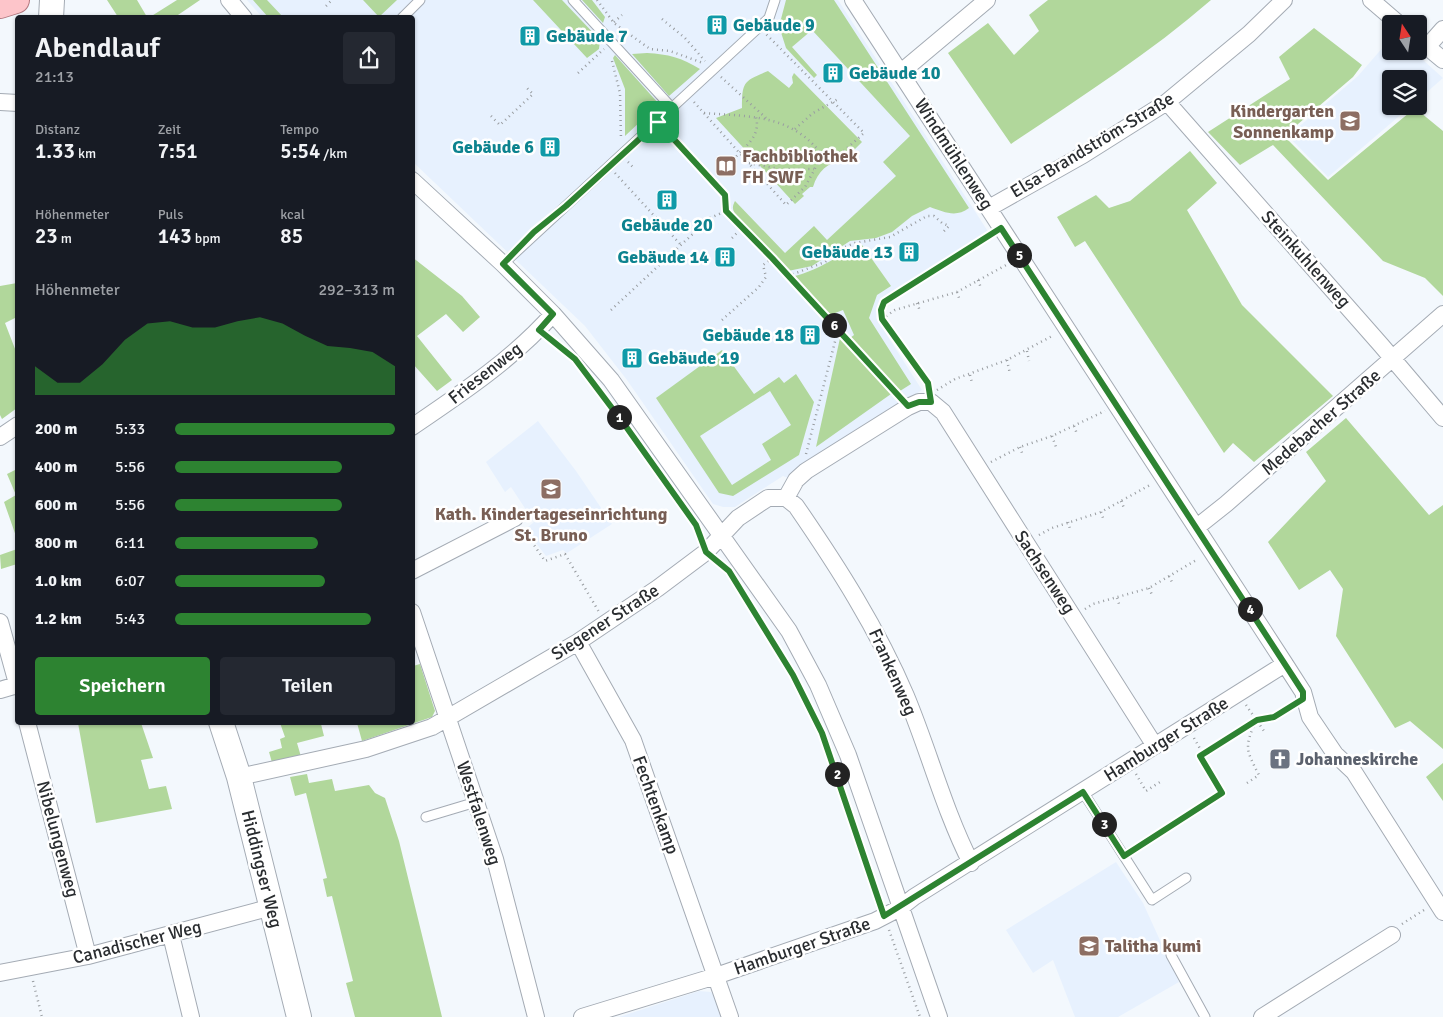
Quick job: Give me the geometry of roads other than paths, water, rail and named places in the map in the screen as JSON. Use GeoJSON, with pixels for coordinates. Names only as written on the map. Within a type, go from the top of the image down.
{"type":"FeatureCollection","features":[{"type":"Feature","properties":{"kind":"main road"},"geometry":{"type":"LineString","coordinates":[[0,5],[16,0]]}},
{"type":"Feature","properties":{"kind":"main road"},"geometry":{"type":"LineString","coordinates":[[51,15],[52,0]]}},
{"type":"Feature","properties":{"kind":"main road","name":"Hiddingser Weg"},"geometry":{"type":"LineString","coordinates":[[222,725],[239,777],[299,1017]]}},
{"type":"Feature","properties":{"kind":"street"},"geometry":{"type":"LineString","coordinates":[[229,0],[242,15]]}},
{"type":"Feature","properties":{"kind":"street","name":"Windmühlenweg"},"geometry":{"type":"LineString","coordinates":[[853,0],[1303,692],[1303,699],[1310,717],[1335,754],[1354,772],[1440,903]]}},
{"type":"Feature","properties":{"kind":"street"},"geometry":{"type":"LineString","coordinates":[[900,73],[987,0]]}},
{"type":"Feature","properties":{"kind":"street","name":"Elsa-Brandström-Straße"},"geometry":{"type":"LineString","coordinates":[[989,208],[1083,155],[1167,102],[1249,34],[1284,0]]}},
{"type":"Feature","properties":{"kind":"street"},"geometry":{"type":"LineString","coordinates":[[1371,0],[1388,15]]}},
{"type":"Feature","properties":{"kind":"street"},"geometry":{"type":"LineString","coordinates":[[1428,40],[1443,29]]}},
{"type":"Feature","properties":{"kind":"street"},"geometry":{"type":"LineString","coordinates":[[1428,47],[1443,60]]}},
{"type":"Feature","properties":{"kind":"street"},"geometry":{"type":"LineString","coordinates":[[0,102],[15,103]]}},
{"type":"Feature","properties":{"kind":"street","name":"Steinkuhlenweg"},"geometry":{"type":"LineString","coordinates":[[1167,102],[1394,359],[1443,418]]}},
{"type":"Feature","properties":{"kind":"street"},"geometry":{"type":"LineString","coordinates":[[415,183],[503,264],[553,314],[611,380],[789,631],[818,685],[848,755],[939,1017]]}},
{"type":"Feature","properties":{"kind":"street","name":"Friesenweg"},"geometry":{"type":"LineString","coordinates":[[415,425],[478,382],[539,330],[553,314]]}},
{"type":"Feature","properties":{"kind":"street","name":"Medebacher Straße"},"geometry":{"type":"LineString","coordinates":[[1197,527],[1394,359],[1443,314]]}},
{"type":"Feature","properties":{"kind":"street","name":"Sachsenweg"},"geometry":{"type":"LineString","coordinates":[[786,498],[796,480],[806,471],[908,406],[919,402],[931,402],[943,412],[1155,746]]}},
{"type":"Feature","properties":{"kind":"street"},"geometry":{"type":"LineString","coordinates":[[0,437],[15,427]]}},
{"type":"Feature","properties":{"kind":"street","name":"Siegener Straße"},"geometry":{"type":"LineString","coordinates":[[239,777],[366,749],[432,727],[578,642],[706,552],[738,518],[768,498],[786,498]]}},
{"type":"Feature","properties":{"kind":"street","name":"Frankenweg"},"geometry":{"type":"LineString","coordinates":[[786,498],[796,506],[847,580],[878,635],[906,696],[958,838],[971,863]]}},
{"type":"Feature","properties":{"kind":"street"},"geometry":{"type":"LineString","coordinates":[[415,568],[516,518]]}},
{"type":"Feature","properties":{"kind":"street","name":"Westfalenweg"},"geometry":{"type":"LineString","coordinates":[[415,621],[495,859],[536,1017]]}},
{"type":"Feature","properties":{"kind":"street"},"geometry":{"type":"LineString","coordinates":[[0,622],[15,678]]}},
{"type":"Feature","properties":{"kind":"street","name":"Fechtenkamp"},"geometry":{"type":"LineString","coordinates":[[578,642],[633,740],[730,1017]]}},
{"type":"Feature","properties":{"kind":"street","name":"Hamburger Straße"},"geometry":{"type":"LineString","coordinates":[[582,1017],[716,976],[884,916],[900,908],[914,897],[971,863],[1285,664]]}},
{"type":"Feature","properties":{"kind":"street"},"geometry":{"type":"LineString","coordinates":[[0,690],[15,686]]}},
{"type":"Feature","properties":{"kind":"street","name":"Nibelungenweg"},"geometry":{"type":"LineString","coordinates":[[28,725],[88,956]]}},
{"type":"Feature","properties":{"kind":"street","name":"Canadischer Weg"},"geometry":{"type":"LineString","coordinates":[[0,973],[88,956],[272,907]]}},
{"type":"Feature","properties":{"kind":"street"},"geometry":{"type":"LineString","coordinates":[[172,935],[191,1017]]}},
{"type":"Feature","properties":{"kind":"street"},"geometry":{"type":"LineString","coordinates":[[1262,1017],[1392,935]]}},
{"type":"Feature","properties":{"kind":"lane"},"geometry":{"type":"LineString","coordinates":[[405,15],[420,0]]}},
{"type":"Feature","properties":{"kind":"lane"},"geometry":{"type":"LineString","coordinates":[[573,0],[672,109]]}},
{"type":"Feature","properties":{"kind":"lane"},"geometry":{"type":"LineString","coordinates":[[503,264],[534,232],[549,222],[769,18],[775,0]]}},
{"type":"Feature","properties":{"kind":"lane"},"geometry":{"type":"LineString","coordinates":[[1083,792],[1152,900],[1186,878]]}},
{"type":"Feature","properties":{"kind":"lane"},"geometry":{"type":"LineString","coordinates":[[426,817],[476,802]]}},
{"type":"Feature","properties":{"kind":"lane"},"geometry":{"type":"LineString","coordinates":[[1171,955],[1205,1017]]}},
{"type":"Feature","properties":{"kind":"place","name":"Gebäude 9"},"geometry":{"type":"Point","coordinates":[717,25]}},
{"type":"Feature","properties":{"kind":"place","name":"Gebäude 7"},"geometry":{"type":"Point","coordinates":[530,36]}},
{"type":"Feature","properties":{"kind":"place","name":"Gebäude 10"},"geometry":{"type":"Point","coordinates":[833,73]}},
{"type":"Feature","properties":{"kind":"place","name":"Kindergarten Sonnenkamp"},"geometry":{"type":"Point","coordinates":[1350,121]}},
{"type":"Feature","properties":{"kind":"place","name":"Gebäude 6"},"geometry":{"type":"Point","coordinates":[550,147]}},
{"type":"Feature","properties":{"kind":"place","name":"Fachbibliothek FH SWF"},"geometry":{"type":"Point","coordinates":[726,166]}},
{"type":"Feature","properties":{"kind":"place","name":"Gebäude 20"},"geometry":{"type":"Point","coordinates":[667,200]}},
{"type":"Feature","properties":{"kind":"place","name":"Gebäude 13"},"geometry":{"type":"Point","coordinates":[909,252]}},
{"type":"Feature","properties":{"kind":"place","name":"Gebäude 14"},"geometry":{"type":"Point","coordinates":[725,257]}},
{"type":"Feature","properties":{"kind":"place","name":"Gebäude 18"},"geometry":{"type":"Point","coordinates":[810,335]}},
{"type":"Feature","properties":{"kind":"place","name":"Gebäude 19"},"geometry":{"type":"Point","coordinates":[632,358]}},
{"type":"Feature","properties":{"kind":"place","name":"Kath. Kindertageseinrichtung St. Bruno"},"geometry":{"type":"Point","coordinates":[551,489]}},
{"type":"Feature","properties":{"kind":"place","name":"Johanneskirche"},"geometry":{"type":"Point","coordinates":[1280,759]}},
{"type":"Feature","properties":{"kind":"place","name":"Talitha kumi"},"geometry":{"type":"Point","coordinates":[1089,946]}}]}
